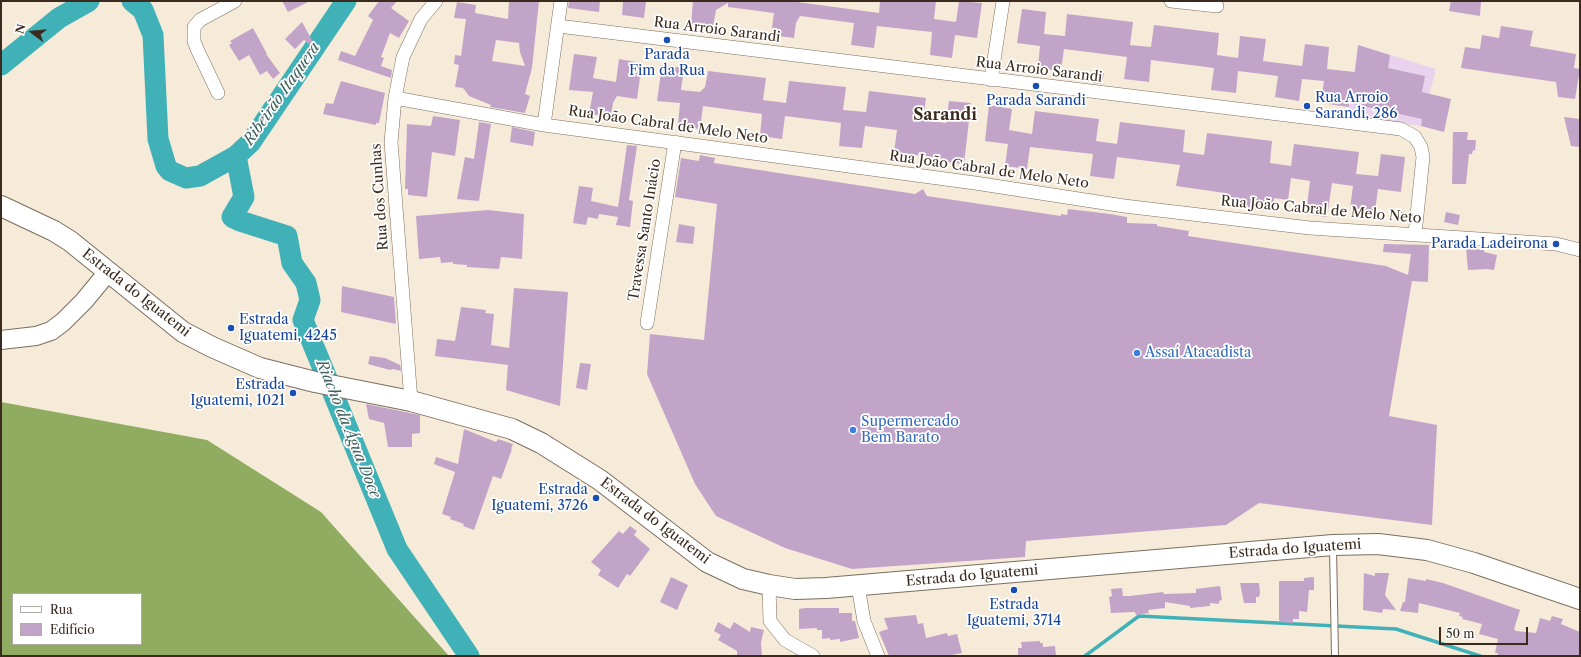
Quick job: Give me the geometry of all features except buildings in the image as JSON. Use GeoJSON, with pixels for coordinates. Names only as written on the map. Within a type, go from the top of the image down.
{"type":"FeatureCollection","features":[{"type":"Feature","properties":{"kind":"main road","name":"Estrada do Iguatemi"},"geometry":{"type":"LineString","coordinates":[[1,206],[54,231],[86,253],[183,332],[235,358],[260,368],[316,382],[410,401],[512,429],[541,443],[600,480],[707,562],[743,579],[795,589],[858,586],[1333,545],[1378,544],[1427,550],[1474,563],[1580,599]]}},
{"type":"Feature","properties":{"kind":"street"},"geometry":{"type":"LineString","coordinates":[[218,94],[194,41],[194,27],[200,20],[235,1]]}},
{"type":"Feature","properties":{"kind":"street","name":"Rua dos Cunhas"},"geometry":{"type":"LineString","coordinates":[[410,401],[391,142],[395,98],[402,57],[421,20],[436,1]]}},
{"type":"Feature","properties":{"kind":"street"},"geometry":{"type":"LineString","coordinates":[[544,125],[561,1]]}},
{"type":"Feature","properties":{"kind":"street"},"geometry":{"type":"LineString","coordinates":[[991,80],[1003,1]]}},
{"type":"Feature","properties":{"kind":"street"},"geometry":{"type":"LineString","coordinates":[[1171,1],[1217,6]]}},
{"type":"Feature","properties":{"kind":"street","name":"Rua Arroio Sarandi"},"geometry":{"type":"LineString","coordinates":[[558,26],[1401,129],[1415,137],[1421,147],[1423,156],[1415,234]]}},
{"type":"Feature","properties":{"kind":"street","name":"Rua João Cabral de Melo Neto"},"geometry":{"type":"LineString","coordinates":[[395,98],[544,125],[976,183],[1132,207],[1310,228],[1556,244],[1580,250]]}},
{"type":"Feature","properties":{"kind":"street","name":"Travessa Santo Inácio"},"geometry":{"type":"LineString","coordinates":[[647,323],[675,142]]}},
{"type":"Feature","properties":{"kind":"street"},"geometry":{"type":"LineString","coordinates":[[1,340],[36,336],[51,331],[63,322],[79,306],[108,272]]}},
{"type":"Feature","properties":{"kind":"street"},"geometry":{"type":"LineString","coordinates":[[769,585],[768,616],[770,621],[785,640],[813,656]]}},
{"type":"Feature","properties":{"kind":"street"},"geometry":{"type":"LineString","coordinates":[[858,586],[864,621],[878,656]]}},
{"type":"Feature","properties":{"kind":"lane"},"geometry":{"type":"LineString","coordinates":[[1333,545],[1335,656]]}},
{"type":"Feature","properties":{"kind":"shaded area"},"geometry":{"type":"Polygon","coordinates":[[[1358,45],[1436,69],[1421,126],[1348,115],[1358,45]]]}},
{"type":"Feature","properties":{"kind":"green space"},"geometry":{"type":"Polygon","coordinates":[[[1,402],[207,440],[321,512],[449,656],[1,656],[1,402]]]}},
{"type":"Feature","properties":{"kind":"waterway","name":"Ribeirão Itaquera"},"geometry":{"type":"LineString","coordinates":[[1,65],[59,18],[89,1]]}},
{"type":"Feature","properties":{"kind":"waterway","name":"Ribeirão Itaquera"},"geometry":{"type":"LineString","coordinates":[[132,1],[143,10],[153,35],[158,139],[166,166],[170,171],[186,178],[200,176],[236,156],[251,142],[346,1]]}},
{"type":"Feature","properties":{"kind":"waterway","name":"Riacho da Água Doce"},"geometry":{"type":"LineString","coordinates":[[236,156],[244,197],[232,217],[287,236],[292,263],[306,283],[310,300],[303,320],[397,549],[469,656]]}},
{"type":"Feature","properties":{"kind":"waterway"},"geometry":{"type":"LineString","coordinates":[[1085,656],[1139,616],[1396,629],[1480,656]]}},
{"type":"Feature","properties":{"kind":"place","name":"Parada Fim da Rua"},"geometry":{"type":"Point","coordinates":[667,40]}},
{"type":"Feature","properties":{"kind":"place","name":"Parada Sarandi"},"geometry":{"type":"Point","coordinates":[1036,86]}},
{"type":"Feature","properties":{"kind":"place","name":"Rua Arroio Sarandi, 286"},"geometry":{"type":"Point","coordinates":[1307,106]}},
{"type":"Feature","properties":{"kind":"place","name":"Parada Ladeirona"},"geometry":{"type":"Point","coordinates":[1556,244]}},
{"type":"Feature","properties":{"kind":"place","name":"Estrada Iguatemi, 4245"},"geometry":{"type":"Point","coordinates":[231,328]}},
{"type":"Feature","properties":{"kind":"place","name":"Assaí Atacadista"},"geometry":{"type":"Point","coordinates":[1137,353]}},
{"type":"Feature","properties":{"kind":"place","name":"Estrada Iguatemi, 1021"},"geometry":{"type":"Point","coordinates":[293,393]}},
{"type":"Feature","properties":{"kind":"place","name":"Supermercado Bem Barato"},"geometry":{"type":"Point","coordinates":[853,430]}},
{"type":"Feature","properties":{"kind":"place","name":"Estrada Iguatemi, 3726"},"geometry":{"type":"Point","coordinates":[596,498]}},
{"type":"Feature","properties":{"kind":"place","name":"Estrada Iguatemi, 3714"},"geometry":{"type":"Point","coordinates":[1014,590]}},
{"type":"Feature","properties":{"kind":"district","name":"Sarandi"},"geometry":{"type":"Point","coordinates":[945,115]}}]}
